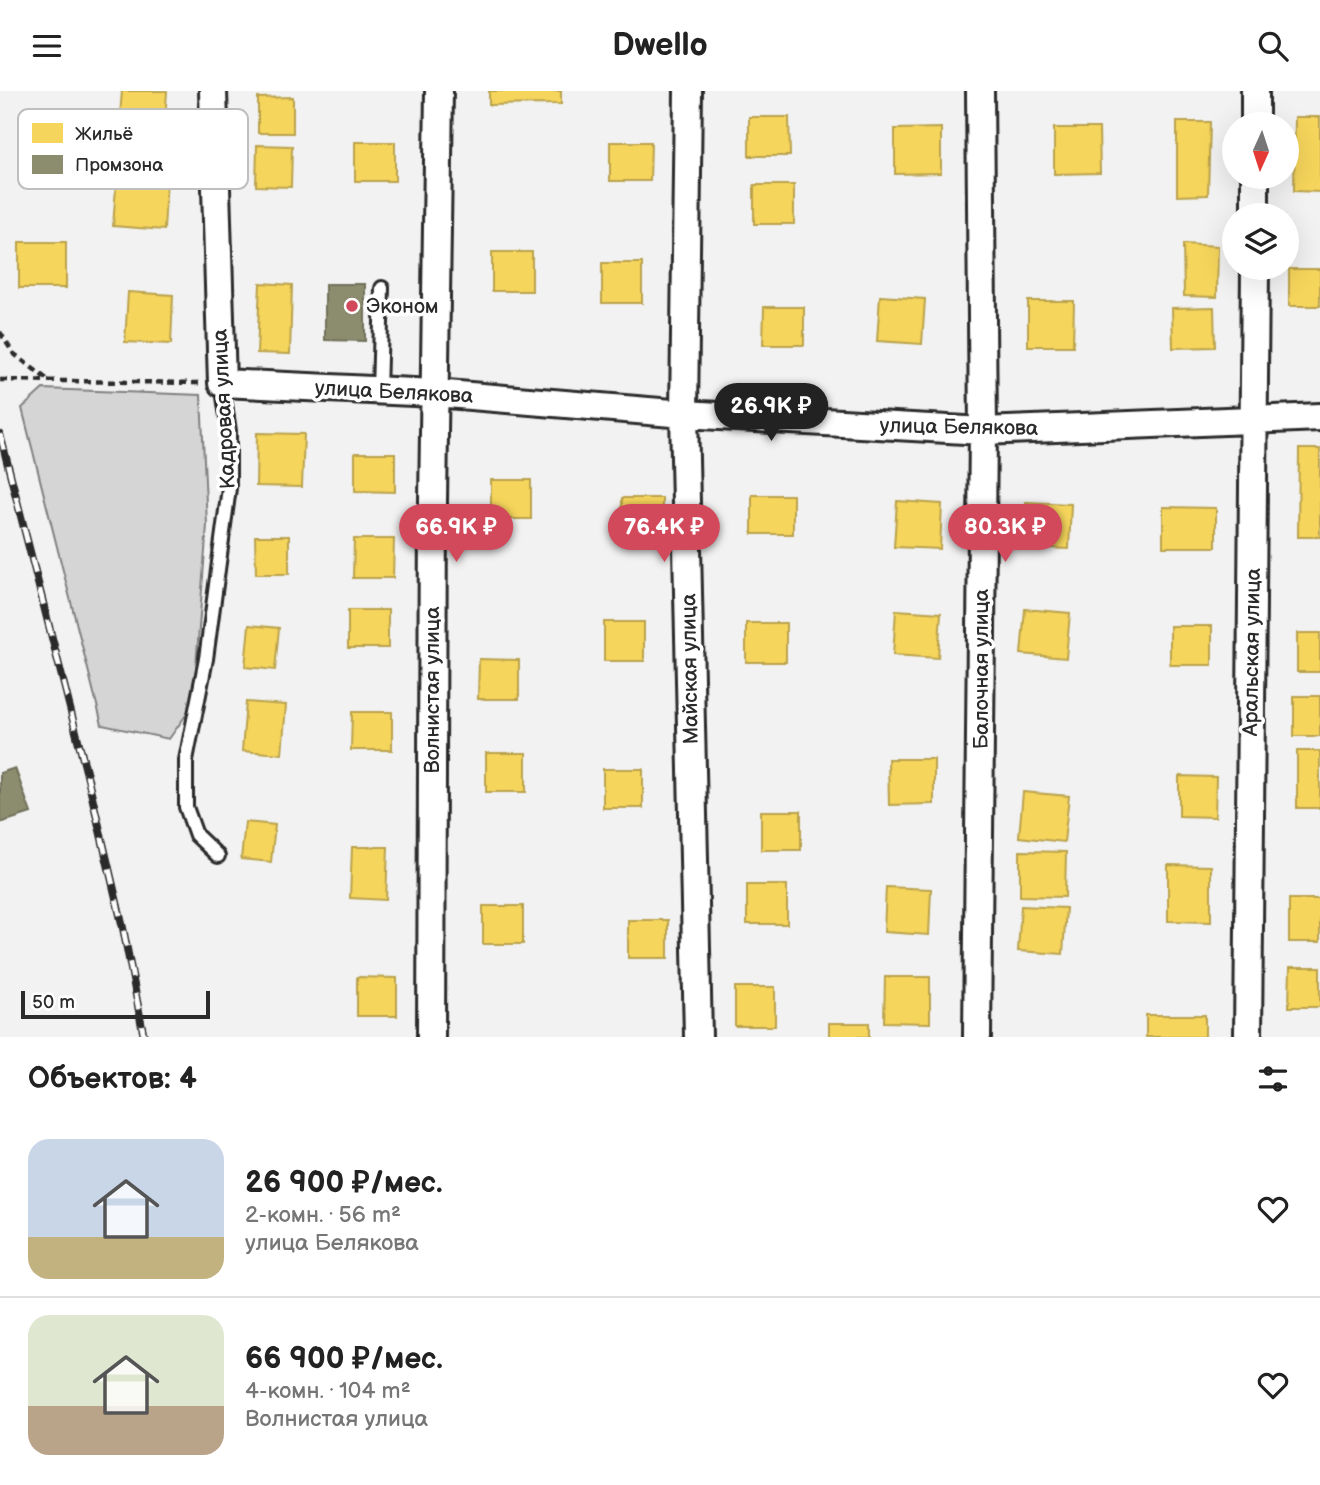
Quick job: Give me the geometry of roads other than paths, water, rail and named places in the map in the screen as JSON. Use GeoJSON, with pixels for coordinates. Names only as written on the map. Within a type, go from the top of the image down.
{"type":"FeatureCollection","features":[{"type":"Feature","properties":{"kind":"street","name":"Кадровая улица"},"geometry":{"type":"LineString","coordinates":[[213,91],[214,109]]}},
{"type":"Feature","properties":{"kind":"street","name":"Волнистая улица"},"geometry":{"type":"LineString","coordinates":[[431,1037],[433,501],[439,91]]}},
{"type":"Feature","properties":{"kind":"street","name":"Майская улица"},"geometry":{"type":"LineString","coordinates":[[688,91],[684,414],[698,1037]]}},
{"type":"Feature","properties":{"kind":"street","name":"Балочная улица"},"geometry":{"type":"LineString","coordinates":[[977,1037],[983,431],[980,91]]}},
{"type":"Feature","properties":{"kind":"street"},"geometry":{"type":"LineString","coordinates":[[1255,91],[1255,112]]}},
{"type":"Feature","properties":{"kind":"street","name":"Кадровая улица"},"geometry":{"type":"LineString","coordinates":[[216,189],[222,383]]}},
{"type":"Feature","properties":{"kind":"street","name":"Аральская улица"},"geometry":{"type":"LineString","coordinates":[[1248,1037],[1255,280]]}},
{"type":"Feature","properties":{"kind":"street","name":"улица Белякова"},"geometry":{"type":"LineString","coordinates":[[222,383],[435,393],[684,414],[983,431],[1320,417]]}},
{"type":"Feature","properties":{"kind":"lane"},"geometry":{"type":"LineString","coordinates":[[379,390],[382,288]]}},
{"type":"Feature","properties":{"kind":"lane","name":"Кадровая улица"},"geometry":{"type":"LineString","coordinates":[[218,856],[196,835],[186,807],[186,760],[206,659],[229,488],[229,431],[222,383]]}},
{"type":"Feature","properties":{"kind":"railway"},"geometry":{"type":"LineString","coordinates":[[0,434],[87,775],[123,928],[144,1037]]}},
{"type":"Feature","properties":{"kind":"place","name":"Эконом"},"geometry":{"type":"Point","coordinates":[352,306]}}]}
